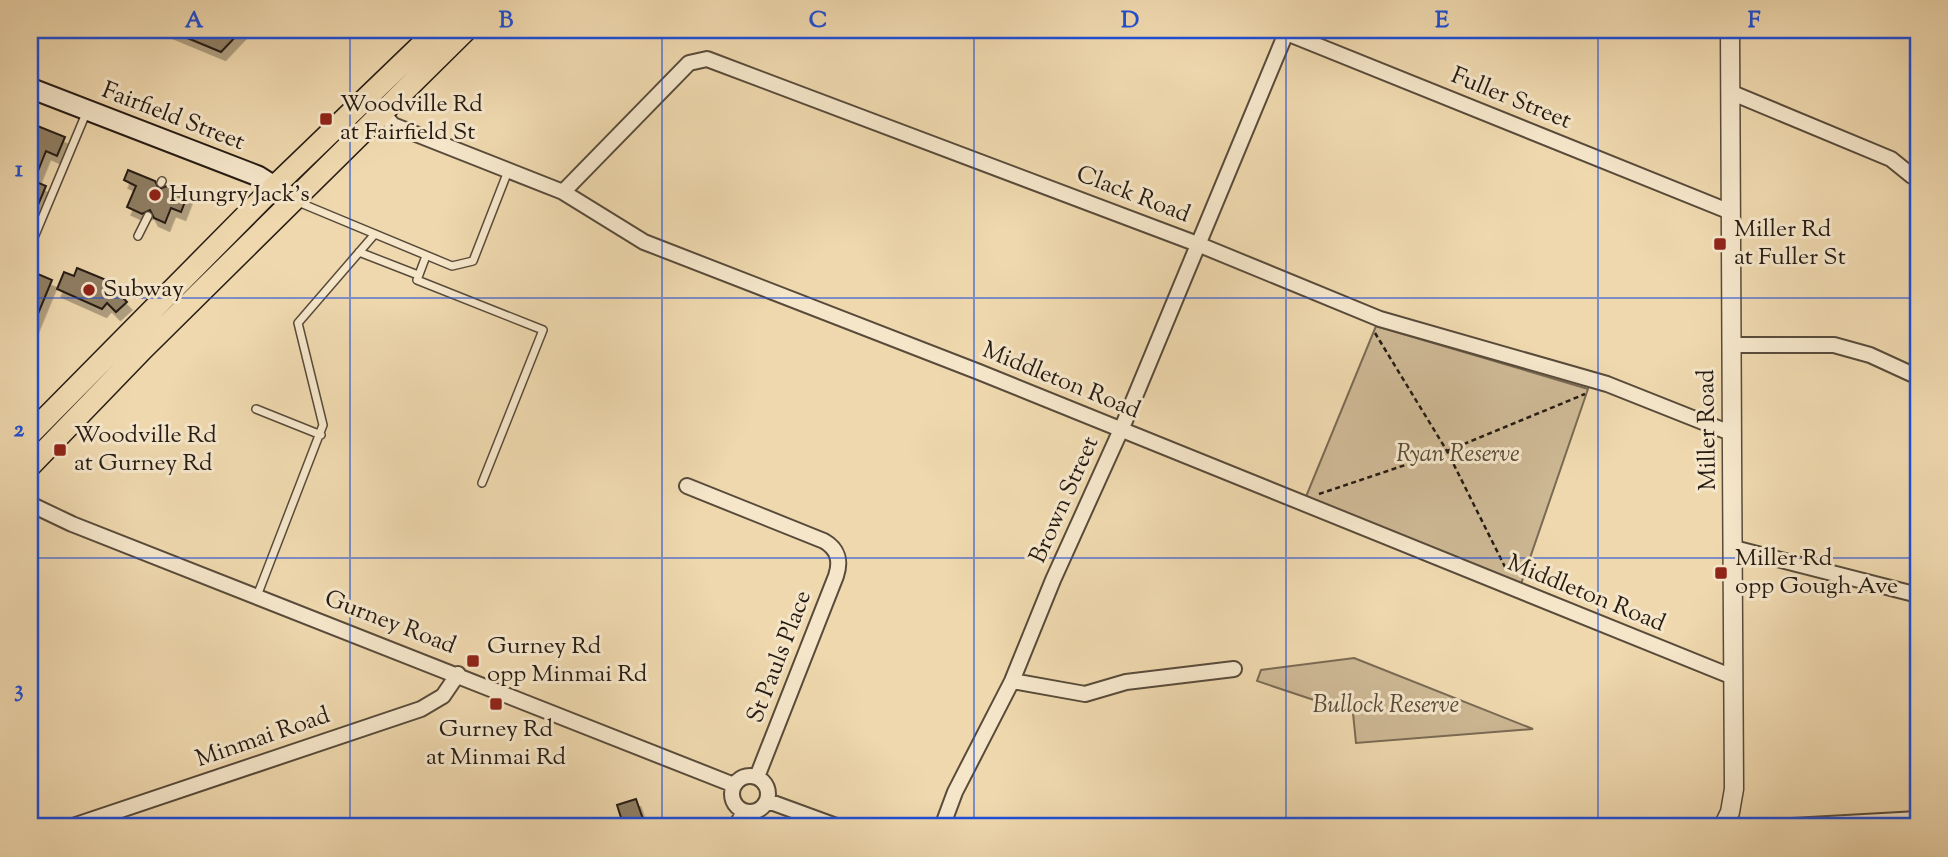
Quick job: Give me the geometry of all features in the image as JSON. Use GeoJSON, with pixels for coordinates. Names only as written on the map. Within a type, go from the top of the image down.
{"type":"FeatureCollection","features":[{"type":"Feature","properties":{"kind":"main road"},"geometry":{"type":"LineString","coordinates":[[30,434],[275,186],[437,30]]}},
{"type":"Feature","properties":{"kind":"main road"},"geometry":{"type":"LineString","coordinates":[[30,466],[381,111],[466,30]]}},
{"type":"Feature","properties":{"kind":"main road","name":"Fairfield Street"},"geometry":{"type":"LineString","coordinates":[[30,88],[258,176],[294,200]]}},
{"type":"Feature","properties":{"kind":"street","name":"Miller Road"},"geometry":{"type":"LineString","coordinates":[[1724,825],[1734,789],[1733,433],[1728,212],[1730,30]]}},
{"type":"Feature","properties":{"kind":"street","name":"Fuller Street"},"geometry":{"type":"LineString","coordinates":[[1282,31],[1728,212]]}},
{"type":"Feature","properties":{"kind":"street","name":"Brown Street"},"geometry":{"type":"LineString","coordinates":[[942,827],[955,792],[1012,681],[1053,580],[1121,430],[1200,245],[1282,31]]}},
{"type":"Feature","properties":{"kind":"street","name":"Clack Road"},"geometry":{"type":"LineString","coordinates":[[563,192],[689,63],[707,59],[1200,245],[1363,312],[1607,384],[1733,433]]}},
{"type":"Feature","properties":{"kind":"street"},"geometry":{"type":"LineString","coordinates":[[1730,92],[1891,159],[1912,176]]}},
{"type":"Feature","properties":{"kind":"street","name":"Middleton Road"},"geometry":{"type":"LineString","coordinates":[[381,111],[393,125],[563,192],[643,242],[1121,430],[1733,677]]}},
{"type":"Feature","properties":{"kind":"street"},"geometry":{"type":"LineString","coordinates":[[1732,345],[1834,345],[1870,355],[1918,377]]}},
{"type":"Feature","properties":{"kind":"street","name":"St Pauls Place"},"geometry":{"type":"LineString","coordinates":[[687,486],[843,550],[836,576],[757,777]]}},
{"type":"Feature","properties":{"kind":"street","name":"Gurney Road"},"geometry":{"type":"LineString","coordinates":[[30,504],[72,524],[734,785]]}},
{"type":"Feature","properties":{"kind":"street"},"geometry":{"type":"LineString","coordinates":[[1734,548],[1918,595]]}},
{"type":"Feature","properties":{"kind":"street"},"geometry":{"type":"LineString","coordinates":[[1012,681],[1085,694],[1126,682],[1234,669]]}},
{"type":"Feature","properties":{"kind":"street","name":"Minmai Road"},"geometry":{"type":"LineString","coordinates":[[70,827],[421,709],[443,696],[458,674]]}},
{"type":"Feature","properties":{"kind":"street"},"geometry":{"type":"LineString","coordinates":[[757,777],[768,789],[768,801],[761,810],[744,811],[732,798],[734,785],[741,778],[757,777]]}},
{"type":"Feature","properties":{"kind":"street"},"geometry":{"type":"LineString","coordinates":[[768,801],[839,827]]}},
{"type":"Feature","properties":{"kind":"street"},"geometry":{"type":"LineString","coordinates":[[736,827],[744,811]]}},
{"type":"Feature","properties":{"kind":"street"},"geometry":{"type":"LineString","coordinates":[[1772,827],[1912,822]]}},
{"type":"Feature","properties":{"kind":"street"},"geometry":{"type":"LineString","coordinates":[[1724,825],[1745,827]]}},
{"type":"Feature","properties":{"kind":"lane"},"geometry":{"type":"LineString","coordinates":[[30,247],[87,111]]}},
{"type":"Feature","properties":{"kind":"lane"},"geometry":{"type":"LineString","coordinates":[[294,200],[308,209],[453,266],[472,261],[509,170]]}},
{"type":"Feature","properties":{"kind":"lane"},"geometry":{"type":"LineString","coordinates":[[138,236],[148,216]]}},
{"type":"Feature","properties":{"kind":"lane"},"geometry":{"type":"LineString","coordinates":[[257,596],[323,425],[298,323],[374,235]]}},
{"type":"Feature","properties":{"kind":"lane"},"geometry":{"type":"LineString","coordinates":[[359,252],[418,275]]}},
{"type":"Feature","properties":{"kind":"lane"},"geometry":{"type":"LineString","coordinates":[[426,256],[417,279],[543,330],[482,483]]}},
{"type":"Feature","properties":{"kind":"lane"},"geometry":{"type":"LineString","coordinates":[[256,409],[321,435]]}},
{"type":"Feature","properties":{"kind":"path"},"geometry":{"type":"LineString","coordinates":[[1363,312],[1447,452],[1517,590]]}},
{"type":"Feature","properties":{"kind":"path"},"geometry":{"type":"LineString","coordinates":[[1298,502],[1447,452],[1607,384]]}},
{"type":"Feature","properties":{"kind":"green space","name":"Ryan Reserve"},"geometry":{"type":"Polygon","coordinates":[[[1376,326],[1588,389],[1520,587],[1305,499],[1376,326]]]}},
{"type":"Feature","properties":{"kind":"green space","name":"Bullock Reserve"},"geometry":{"type":"Polygon","coordinates":[[[1354,658],[1533,729],[1356,743],[1353,713],[1257,681],[1261,670],[1354,658]]]}},
{"type":"Feature","properties":{"kind":"building"},"geometry":{"type":"Polygon","coordinates":[[[168,30],[242,30],[221,52],[168,30]]]}},
{"type":"Feature","properties":{"kind":"building"},"geometry":{"type":"Polygon","coordinates":[[[30,123],[65,137],[57,156],[46,151],[34,181],[46,186],[30,224],[30,123]]]}},
{"type":"Feature","properties":{"kind":"building"},"geometry":{"type":"Polygon","coordinates":[[[128,170],[155,181],[159,189],[167,186],[188,194],[181,212],[171,208],[165,223],[154,218],[150,210],[142,214],[127,207],[136,186],[124,180],[128,170]]]}},
{"type":"Feature","properties":{"kind":"building"},"geometry":{"type":"Polygon","coordinates":[[[77,268],[116,284],[114,289],[127,302],[116,312],[107,303],[102,309],[57,289],[64,272],[74,276],[77,268]]]}},
{"type":"Feature","properties":{"kind":"building"},"geometry":{"type":"Polygon","coordinates":[[[33,272],[52,280],[30,333],[30,279],[33,272]]]}},
{"type":"Feature","properties":{"kind":"building"},"geometry":{"type":"Polygon","coordinates":[[[636,799],[644,822],[624,827],[617,805],[636,799]]]}},
{"type":"Feature","properties":{"kind":"place","name":"Woodville Rd at Fairfield St"},"geometry":{"type":"Point","coordinates":[326,119]}},
{"type":"Feature","properties":{"kind":"place","name":"Hungry Jack's"},"geometry":{"type":"Point","coordinates":[155,195]}},
{"type":"Feature","properties":{"kind":"place","name":"Miller Rd at Fuller St"},"geometry":{"type":"Point","coordinates":[1720,244]}},
{"type":"Feature","properties":{"kind":"place","name":"Subway"},"geometry":{"type":"Point","coordinates":[89,290]}},
{"type":"Feature","properties":{"kind":"place","name":"Woodville Rd at Gurney Rd"},"geometry":{"type":"Point","coordinates":[60,450]}},
{"type":"Feature","properties":{"kind":"place","name":"Miller Rd opp Gough Ave"},"geometry":{"type":"Point","coordinates":[1721,573]}},
{"type":"Feature","properties":{"kind":"place","name":"Gurney Rd opp Minmai Rd"},"geometry":{"type":"Point","coordinates":[473,661]}},
{"type":"Feature","properties":{"kind":"place","name":"Gurney Rd at Minmai Rd"},"geometry":{"type":"Point","coordinates":[496,704]}}]}
